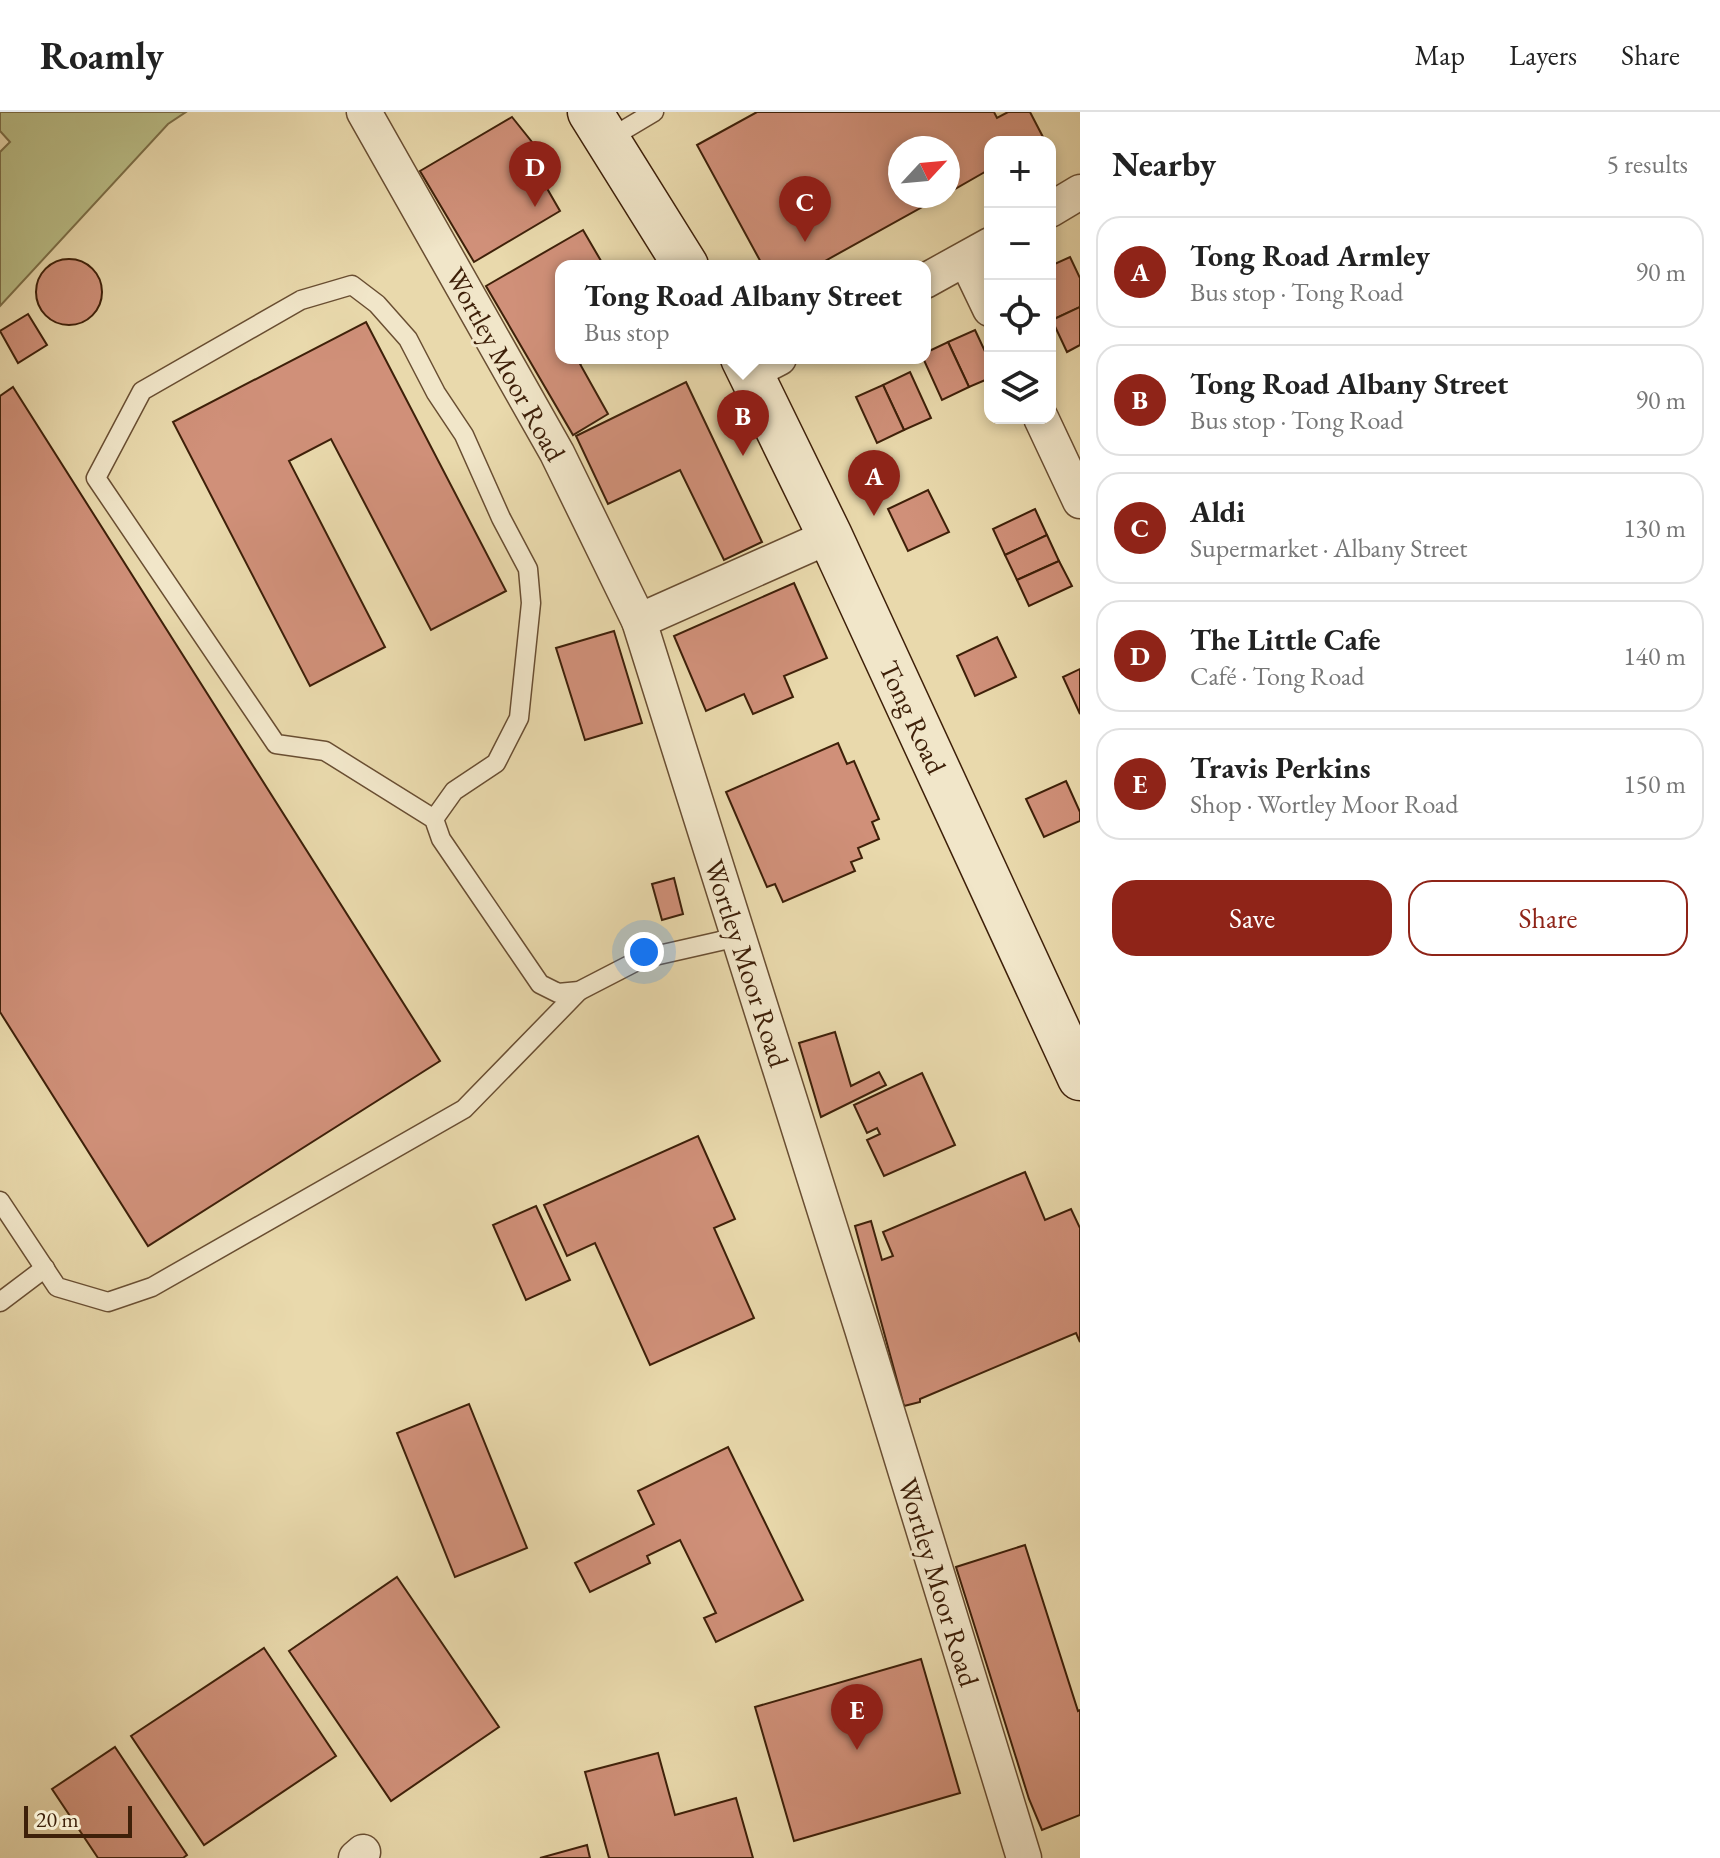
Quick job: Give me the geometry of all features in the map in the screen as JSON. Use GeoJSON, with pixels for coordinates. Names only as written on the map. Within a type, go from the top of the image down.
{"type":"FeatureCollection","features":[{"type":"Feature","properties":{"kind":"main road"},"geometry":{"type":"LineString","coordinates":[[599,126],[682,260]]}},
{"type":"Feature","properties":{"kind":"main road","name":"Tong Road"},"geometry":{"type":"LineString","coordinates":[[758,364],[830,536],[1080,1078]]}},
{"type":"Feature","properties":{"kind":"street","name":"Wortley Moor Road"},"geometry":{"type":"LineString","coordinates":[[364,112],[557,453],[639,621],[867,1344],[1024,1858]]}},
{"type":"Feature","properties":{"kind":"street"},"geometry":{"type":"LineString","coordinates":[[1053,208],[1080,192]]}},
{"type":"Feature","properties":{"kind":"street"},"geometry":{"type":"LineString","coordinates":[[931,278],[978,252],[984,280]]}},
{"type":"Feature","properties":{"kind":"street"},"geometry":{"type":"LineString","coordinates":[[1044,424],[1080,501]]}},
{"type":"Feature","properties":{"kind":"street"},"geometry":{"type":"LineString","coordinates":[[639,621],[830,536]]}},
{"type":"Feature","properties":{"kind":"lane"},"geometry":{"type":"LineString","coordinates":[[599,126],[654,112]]}},
{"type":"Feature","properties":{"kind":"lane"},"geometry":{"type":"LineString","coordinates":[[434,819],[454,791],[496,763],[519,718],[531,603],[528,569],[464,435],[436,393],[408,339],[377,304],[352,285],[301,300],[142,391],[96,478],[276,744],[325,751],[434,819],[441,839],[540,984],[558,993],[579,991]]}},
{"type":"Feature","properties":{"kind":"lane"},"geometry":{"type":"LineString","coordinates":[[0,1201],[57,1287],[108,1302],[152,1287],[464,1109],[579,991],[641,959],[738,937]]}},
{"type":"Feature","properties":{"kind":"lane"},"geometry":{"type":"LineString","coordinates":[[0,1302],[45,1268]]}},
{"type":"Feature","properties":{"kind":"green space"},"geometry":{"type":"Polygon","coordinates":[[[0,112],[186,112],[168,124],[0,306],[0,152],[10,142],[0,131],[0,112]]]}},
{"type":"Feature","properties":{"kind":"building"},"geometry":{"type":"Polygon","coordinates":[[[757,112],[994,112],[997,118],[1008,112],[1030,112],[1042,136],[984,136],[984,172],[960,186],[960,136],[888,136],[888,208],[920,208],[827,260],[760,260],[697,145],[757,112]]]}},
{"type":"Feature","properties":{"kind":"building"},"geometry":{"type":"Polygon","coordinates":[[[512,117],[544,157],[541,178],[560,211],[474,262],[420,171],[512,117]]]}},
{"type":"Feature","properties":{"kind":"building"},"geometry":{"type":"Polygon","coordinates":[[[583,230],[600,260],[555,260],[555,364],[580,364],[608,414],[573,435],[486,286],[583,230]]]}},
{"type":"Feature","properties":{"kind":"building"},"geometry":{"type":"Polygon","coordinates":[[[1070,257],[1080,278],[1080,307],[1056,318],[1056,280],[1056,263],[1070,257]]]}},
{"type":"Feature","properties":{"kind":"building"},"geometry":{"type":"Polygon","coordinates":[[[75,259],[93,268],[100,279],[100,305],[93,316],[82,323],[63,325],[45,316],[38,305],[36,286],[45,268],[56,261],[75,259]]]}},
{"type":"Feature","properties":{"kind":"building"},"geometry":{"type":"Polygon","coordinates":[[[1080,307],[1080,345],[1067,352],[1056,329],[1056,318],[1080,307]]]}},
{"type":"Feature","properties":{"kind":"building"},"geometry":{"type":"Polygon","coordinates":[[[28,314],[47,345],[18,363],[0,331],[28,314]]]}},
{"type":"Feature","properties":{"kind":"building"},"geometry":{"type":"Polygon","coordinates":[[[366,322],[506,591],[431,630],[331,439],[289,461],[385,647],[310,686],[173,422],[366,322]]]}},
{"type":"Feature","properties":{"kind":"building"},"geometry":{"type":"Polygon","coordinates":[[[975,330],[984,349],[984,381],[969,387],[948,342],[975,330]]]}},
{"type":"Feature","properties":{"kind":"building"},"geometry":{"type":"Polygon","coordinates":[[[948,342],[969,387],[942,400],[926,364],[931,364],[931,350],[948,342]]]}},
{"type":"Feature","properties":{"kind":"building"},"geometry":{"type":"Polygon","coordinates":[[[910,372],[931,418],[904,430],[883,385],[910,372]]]}},
{"type":"Feature","properties":{"kind":"building"},"geometry":{"type":"Polygon","coordinates":[[[686,382],[762,542],[724,560],[680,470],[608,504],[576,436],[686,382]]]}},
{"type":"Feature","properties":{"kind":"building"},"geometry":{"type":"Polygon","coordinates":[[[883,385],[904,430],[877,443],[856,397],[883,385]]]}},
{"type":"Feature","properties":{"kind":"building"},"geometry":{"type":"Polygon","coordinates":[[[13,387],[440,1061],[148,1246],[0,1012],[0,396],[13,387]]]}},
{"type":"Feature","properties":{"kind":"building"},"geometry":{"type":"Polygon","coordinates":[[[928,490],[949,532],[908,551],[888,509],[928,490]]]}},
{"type":"Feature","properties":{"kind":"building"},"geometry":{"type":"Polygon","coordinates":[[[1035,509],[1047,535],[1005,555],[993,529],[1035,509]]]}},
{"type":"Feature","properties":{"kind":"building"},"geometry":{"type":"Polygon","coordinates":[[[1047,535],[1059,561],[1017,580],[1005,555],[1047,535]]]}},
{"type":"Feature","properties":{"kind":"building"},"geometry":{"type":"Polygon","coordinates":[[[1059,561],[1072,586],[1029,606],[1017,580],[1059,561]]]}},
{"type":"Feature","properties":{"kind":"building"},"geometry":{"type":"Polygon","coordinates":[[[794,583],[827,658],[784,676],[793,697],[753,714],[744,694],[706,711],[674,636],[794,583]]]}},
{"type":"Feature","properties":{"kind":"building"},"geometry":{"type":"Polygon","coordinates":[[[614,631],[642,723],[585,740],[556,648],[614,631]]]}},
{"type":"Feature","properties":{"kind":"building"},"geometry":{"type":"Polygon","coordinates":[[[997,637],[1016,677],[975,696],[957,656],[997,637]]]}},
{"type":"Feature","properties":{"kind":"building"},"geometry":{"type":"Polygon","coordinates":[[[1080,669],[1080,714],[1063,677],[1080,669]]]}},
{"type":"Feature","properties":{"kind":"building"},"geometry":{"type":"Polygon","coordinates":[[[838,743],[847,764],[854,761],[879,819],[872,822],[879,839],[858,848],[862,858],[851,862],[855,871],[783,902],[775,884],[767,887],[726,792],[838,743]]]}},
{"type":"Feature","properties":{"kind":"building"},"geometry":{"type":"Polygon","coordinates":[[[1066,781],[1080,812],[1080,821],[1044,837],[1026,799],[1066,781]]]}},
{"type":"Feature","properties":{"kind":"building"},"geometry":{"type":"Polygon","coordinates":[[[674,878],[683,914],[662,920],[652,884],[674,878]]]}},
{"type":"Feature","properties":{"kind":"building"},"geometry":{"type":"Polygon","coordinates":[[[835,1032],[851,1086],[879,1072],[886,1085],[821,1117],[799,1043],[835,1032]]]}},
{"type":"Feature","properties":{"kind":"building"},"geometry":{"type":"Polygon","coordinates":[[[922,1073],[955,1145],[884,1176],[867,1140],[880,1134],[877,1128],[867,1133],[854,1105],[922,1073]]]}},
{"type":"Feature","properties":{"kind":"building"},"geometry":{"type":"Polygon","coordinates":[[[698,1136],[735,1219],[714,1228],[754,1318],[650,1365],[595,1243],[567,1256],[544,1205],[698,1136]]]}},
{"type":"Feature","properties":{"kind":"building"},"geometry":{"type":"Polygon","coordinates":[[[1025,1172],[1045,1220],[1071,1209],[1080,1228],[1080,1342],[1076,1333],[920,1399],[920,1402],[904,1406],[855,1226],[871,1221],[882,1260],[893,1256],[883,1232],[1025,1172]]]}},
{"type":"Feature","properties":{"kind":"building"},"geometry":{"type":"Polygon","coordinates":[[[536,1206],[570,1280],[526,1300],[493,1225],[536,1206]]]}},
{"type":"Feature","properties":{"kind":"building"},"geometry":{"type":"Polygon","coordinates":[[[469,1404],[527,1548],[455,1577],[397,1433],[469,1404]]]}},
{"type":"Feature","properties":{"kind":"building"},"geometry":{"type":"Polygon","coordinates":[[[728,1447],[803,1600],[716,1642],[704,1618],[716,1613],[680,1540],[647,1556],[650,1563],[590,1592],[575,1563],[654,1524],[638,1491],[728,1447]]]}},
{"type":"Feature","properties":{"kind":"building"},"geometry":{"type":"Polygon","coordinates":[[[1025,1545],[1080,1710],[1080,1815],[1042,1830],[1029,1799],[956,1567],[1025,1545]]]}},
{"type":"Feature","properties":{"kind":"building"},"geometry":{"type":"Polygon","coordinates":[[[397,1577],[499,1727],[391,1801],[289,1651],[397,1577]]]}},
{"type":"Feature","properties":{"kind":"building"},"geometry":{"type":"Polygon","coordinates":[[[264,1648],[336,1756],[204,1845],[131,1736],[264,1648]]]}},
{"type":"Feature","properties":{"kind":"building"},"geometry":{"type":"Polygon","coordinates":[[[921,1659],[960,1793],[794,1841],[755,1707],[921,1659]]]}},
{"type":"Feature","properties":{"kind":"building"},"geometry":{"type":"Polygon","coordinates":[[[115,1747],[187,1855],[183,1858],[98,1858],[52,1789],[115,1747]]]}},
{"type":"Feature","properties":{"kind":"building"},"geometry":{"type":"Polygon","coordinates":[[[658,1753],[675,1815],[736,1798],[753,1858],[609,1858],[585,1772],[658,1753]]]}},
{"type":"Feature","properties":{"kind":"building"},"geometry":{"type":"Polygon","coordinates":[[[587,1845],[590,1858],[540,1858],[587,1845]]]}},
{"type":"Feature","properties":{"kind":"place","name":"The Little Cafe"},"geometry":{"type":"Point","coordinates":[535,207]}},
{"type":"Feature","properties":{"kind":"place","name":"Aldi"},"geometry":{"type":"Point","coordinates":[805,242]}},
{"type":"Feature","properties":{"kind":"place","name":"Tong Road Albany Street"},"geometry":{"type":"Point","coordinates":[743,456]}},
{"type":"Feature","properties":{"kind":"place","name":"Tong Road Armley"},"geometry":{"type":"Point","coordinates":[874,516]}},
{"type":"Feature","properties":{"kind":"place","name":"Travis Perkins"},"geometry":{"type":"Point","coordinates":[857,1750]}}]}
